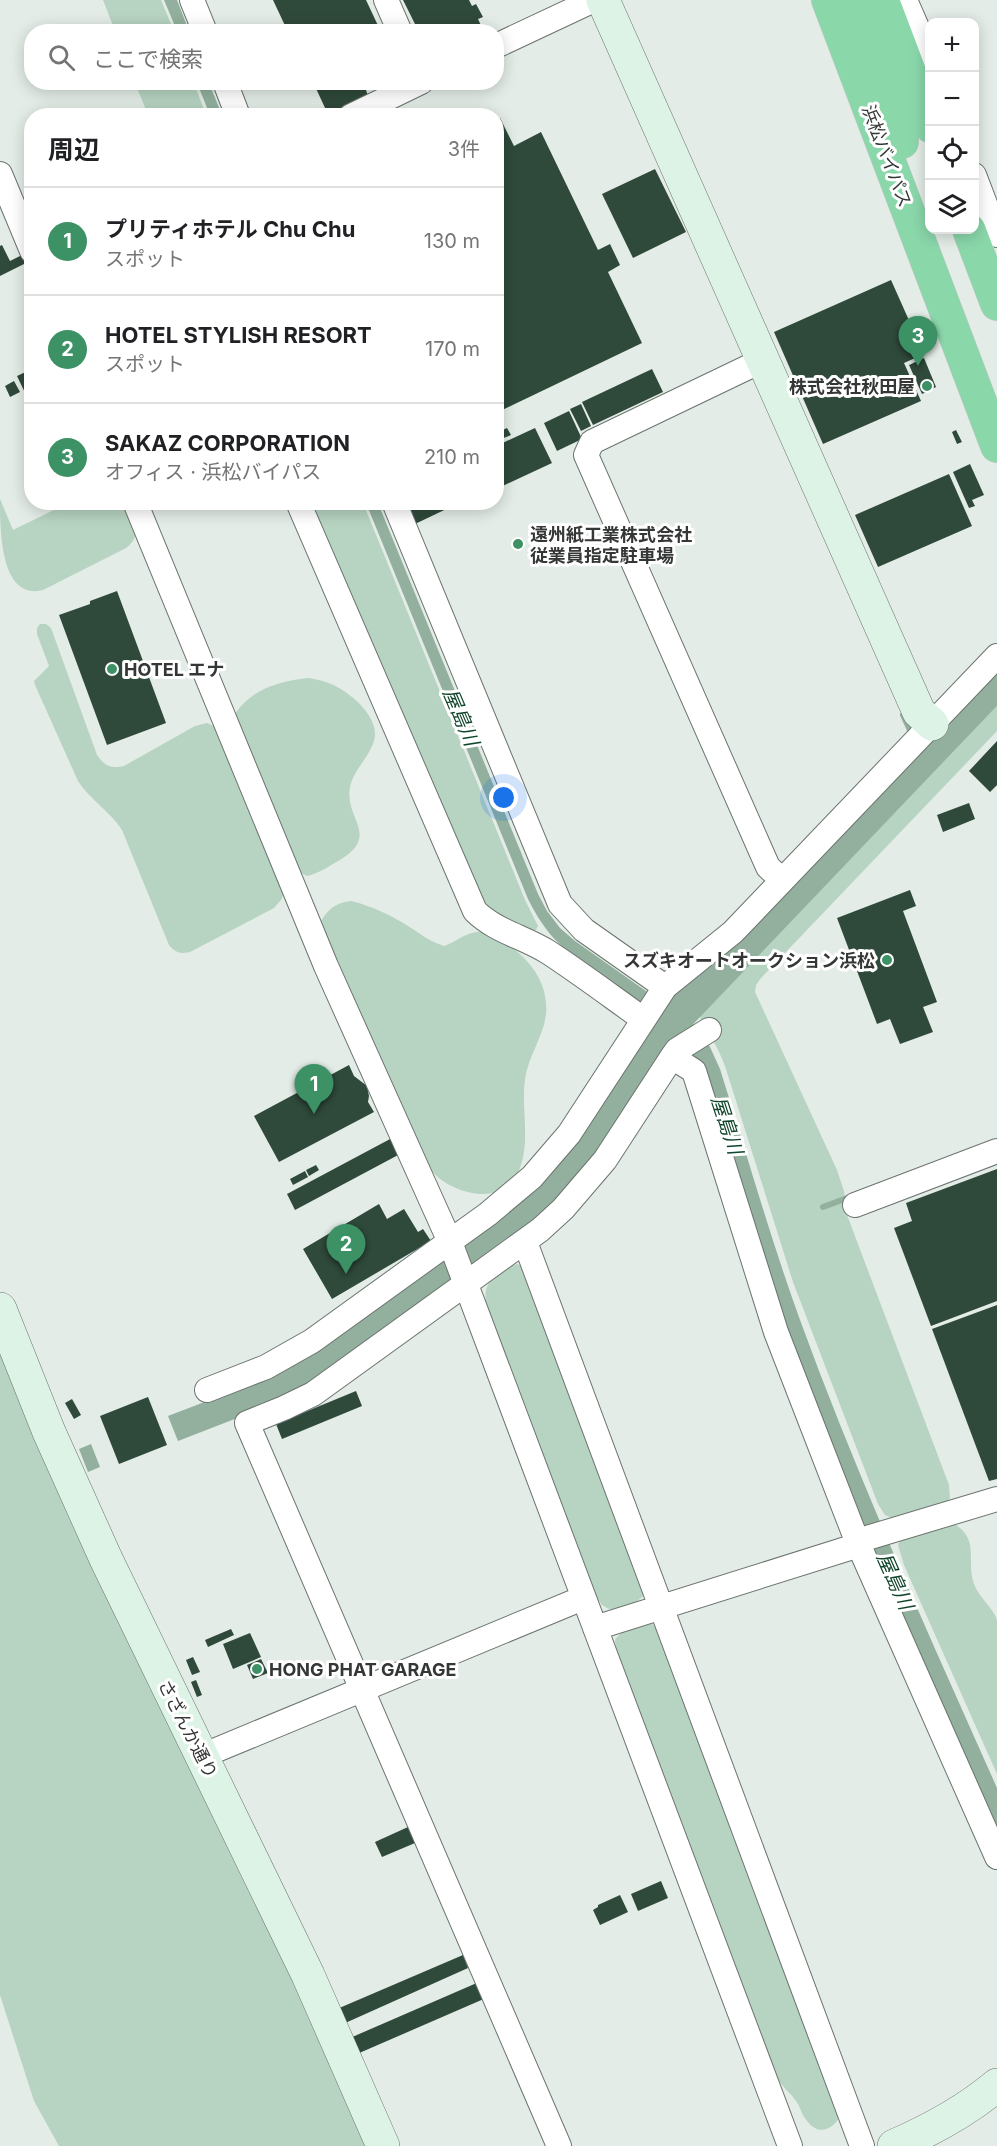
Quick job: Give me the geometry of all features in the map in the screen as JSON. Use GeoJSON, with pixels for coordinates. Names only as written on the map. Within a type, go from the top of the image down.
{"type":"FeatureCollection","features":[{"type":"Feature","properties":{"kind":"highway","name":"浜松バイパス"},"geometry":{"type":"LineString","coordinates":[[828,0],[997,446]]}},
{"type":"Feature","properties":{"kind":"highway"},"geometry":{"type":"LineString","coordinates":[[888,3],[871,29],[909,170],[925,255]]}},
{"type":"Feature","properties":{"kind":"highway"},"geometry":{"type":"LineString","coordinates":[[888,3],[925,111]]}},
{"type":"Feature","properties":{"kind":"highway"},"geometry":{"type":"LineString","coordinates":[[971,234],[997,304]]}},
{"type":"Feature","properties":{"kind":"street"},"geometry":{"type":"LineString","coordinates":[[192,0],[202,24]]}},
{"type":"Feature","properties":{"kind":"street"},"geometry":{"type":"LineString","coordinates":[[386,0],[396,24]]}},
{"type":"Feature","properties":{"kind":"street"},"geometry":{"type":"LineString","coordinates":[[504,42],[594,0]]}},
{"type":"Feature","properties":{"kind":"street"},"geometry":{"type":"LineString","coordinates":[[603,0],[919,712],[932,724]]}},
{"type":"Feature","properties":{"kind":"street"},"geometry":{"type":"LineString","coordinates":[[888,3],[925,51]]}},
{"type":"Feature","properties":{"kind":"street"},"geometry":{"type":"LineString","coordinates":[[228,90],[235,108]]}},
{"type":"Feature","properties":{"kind":"street"},"geometry":{"type":"LineString","coordinates":[[367,108],[405,90]]}},
{"type":"Feature","properties":{"kind":"street"},"geometry":{"type":"LineString","coordinates":[[0,174],[5,202],[24,236]]}},
{"type":"Feature","properties":{"kind":"street"},"geometry":{"type":"LineString","coordinates":[[977,180],[997,235]]}},
{"type":"Feature","properties":{"kind":"street"},"geometry":{"type":"LineString","coordinates":[[763,360],[592,442],[586,455],[768,867],[783,880]]}},
{"type":"Feature","properties":{"kind":"street"},"geometry":{"type":"LineString","coordinates":[[138,510],[326,966],[451,1246],[790,2146]]}},
{"type":"Feature","properties":{"kind":"street"},"geometry":{"type":"LineString","coordinates":[[301,510],[476,911],[495,927],[654,1003]]}},
{"type":"Feature","properties":{"kind":"street"},"geometry":{"type":"LineString","coordinates":[[397,510],[560,904],[654,1003]]}},
{"type":"Feature","properties":{"kind":"street"},"geometry":{"type":"LineString","coordinates":[[207,1390],[290,1355],[451,1246],[510,1196],[551,1156],[569,1134],[654,1003],[733,932],[997,656]]}},
{"type":"Feature","properties":{"kind":"street"},"geometry":{"type":"LineString","coordinates":[[559,2146],[247,1423],[312,1394],[465,1282],[525,1242],[563,1209],[605,1160],[676,1053],[707,1031]]}},
{"type":"Feature","properties":{"kind":"street"},"geometry":{"type":"LineString","coordinates":[[676,1053],[694,1071],[776,1332],[859,1542],[997,1857]]}},
{"type":"Feature","properties":{"kind":"street"},"geometry":{"type":"LineString","coordinates":[[855,1205],[885,1202],[997,1152]]}},
{"type":"Feature","properties":{"kind":"street"},"geometry":{"type":"LineString","coordinates":[[525,1242],[862,2146]]}},
{"type":"Feature","properties":{"kind":"street","name":"さざんか通り"},"geometry":{"type":"LineString","coordinates":[[0,1309],[49,1432],[91,1527],[135,1622],[308,1975],[383,2146]]}},
{"type":"Feature","properties":{"kind":"street"},"geometry":{"type":"LineString","coordinates":[[595,1628],[889,1531],[997,1499]]}},
{"type":"Feature","properties":{"kind":"street"},"geometry":{"type":"LineString","coordinates":[[202,1756],[583,1598]]}},
{"type":"Feature","properties":{"kind":"street"},"geometry":{"type":"LineString","coordinates":[[894,2146],[945,2121],[997,2085]]}},
{"type":"Feature","properties":{"kind":"shaded area"},"geometry":{"type":"Polygon","coordinates":[[[103,0],[161,0],[171,24],[112,24],[103,0]]]}},
{"type":"Feature","properties":{"kind":"shaded area"},"geometry":{"type":"Polygon","coordinates":[[[138,90],[197,90],[203,108],[145,108],[138,90]]]}},
{"type":"Feature","properties":{"kind":"shaded area"},"geometry":{"type":"Polygon","coordinates":[[[0,499],[13,530],[54,510],[130,510],[136,532],[135,538],[126,548],[43,590],[29,590],[18,585],[10,574],[5,560],[0,499]]]}},
{"type":"Feature","properties":{"kind":"shaded area"},"geometry":{"type":"Polygon","coordinates":[[[311,510],[366,510],[525,900],[538,926],[536,930],[528,931],[482,906],[311,510]]]}},
{"type":"Feature","properties":{"kind":"shaded area"},"geometry":{"type":"Polygon","coordinates":[[[40,624],[46,624],[51,628],[97,755],[105,764],[111,767],[124,766],[195,726],[207,723],[216,727],[285,891],[274,908],[190,952],[178,952],[169,945],[122,830],[78,781],[35,685],[34,681],[49,666],[37,634],[40,624]]]}},
{"type":"Feature","properties":{"kind":"shaded area"},"geometry":{"type":"Polygon","coordinates":[[[308,678],[331,684],[357,701],[370,718],[375,737],[350,787],[352,808],[360,834],[358,843],[340,860],[307,876],[296,870],[235,714],[249,698],[258,692],[287,681],[308,678]]]}},
{"type":"Feature","properties":{"kind":"shaded area"},"geometry":{"type":"Polygon","coordinates":[[[997,693],[997,731],[761,978],[756,985],[755,992],[837,1170],[844,1191],[847,1215],[949,1485],[950,1498],[944,1507],[896,1520],[885,1515],[878,1504],[793,1282],[725,1066],[702,1023],[700,1013],[704,1000],[997,693]]]}},
{"type":"Feature","properties":{"kind":"shaded area"},"geometry":{"type":"Polygon","coordinates":[[[351,901],[390,916],[444,946],[473,933],[480,932],[493,936],[518,952],[540,979],[544,990],[546,1014],[525,1079],[524,1154],[516,1177],[500,1191],[479,1194],[446,1183],[437,1176],[416,1149],[320,923],[332,908],[351,901]]]}},
{"type":"Feature","properties":{"kind":"shaded area"},"geometry":{"type":"Polygon","coordinates":[[[517,1264],[525,1267],[646,1592],[635,1603],[625,1607],[609,1609],[597,1598],[486,1303],[485,1295],[489,1283],[498,1274],[517,1264]]]}},
{"type":"Feature","properties":{"kind":"shaded area"},"geometry":{"type":"Polygon","coordinates":[[[0,1348],[241,1866],[368,2146],[59,2146],[34,2101],[0,1995],[0,1348]]]}},
{"type":"Feature","properties":{"kind":"shaded area"},"geometry":{"type":"Polygon","coordinates":[[[951,1522],[961,1529],[970,1542],[974,1584],[997,1620],[997,1774],[904,1565],[898,1545],[902,1535],[951,1522]]]}},
{"type":"Feature","properties":{"kind":"shaded area"},"geometry":{"type":"Polygon","coordinates":[[[652,1624],[660,1629],[841,2115],[833,2125],[824,2130],[814,2128],[810,2124],[799,2105],[778,2079],[616,1649],[615,1640],[622,1633],[652,1624]]]}},
{"type":"Feature","properties":{"kind":"water"},"geometry":{"type":"Polygon","coordinates":[[[164,0],[177,0],[186,24],[174,24],[164,0]]]}},
{"type":"Feature","properties":{"kind":"water"},"geometry":{"type":"Polygon","coordinates":[[[200,90],[212,90],[219,108],[207,108],[200,90]]]}},
{"type":"Feature","properties":{"kind":"water","name":"屋島川"},"geometry":{"type":"Polygon","coordinates":[[[369,510],[381,510],[538,894],[547,911],[560,928],[575,941],[653,996],[681,1012],[697,1028],[710,1047],[720,1069],[789,1289],[822,1379],[894,1556],[997,1788],[997,1832],[851,1499],[680,1041],[598,1155],[557,1203],[333,1370],[281,1401],[178,1441],[168,1416],[270,1377],[494,1222],[647,1006],[570,953],[550,934],[528,899],[369,510]]]}},
{"type":"Feature","properties":{"kind":"water"},"geometry":{"type":"Polygon","coordinates":[[[91,1444],[100,1467],[88,1472],[79,1449],[91,1444]]]}},
{"type":"Feature","properties":{"kind":"building"},"geometry":{"type":"Polygon","coordinates":[[[273,0],[366,0],[377,24],[284,24],[273,0]]]}},
{"type":"Feature","properties":{"kind":"building"},"geometry":{"type":"Polygon","coordinates":[[[403,0],[469,0],[472,6],[476,4],[483,17],[478,19],[480,24],[415,24],[403,0]]]}},
{"type":"Feature","properties":{"kind":"building"},"geometry":{"type":"Polygon","coordinates":[[[317,90],[366,90],[368,96],[343,108],[325,108],[317,90]]]}},
{"type":"Feature","properties":{"kind":"building"},"geometry":{"type":"Polygon","coordinates":[[[504,126],[514,146],[541,132],[598,250],[610,244],[620,265],[608,272],[642,343],[504,409],[504,126]]]}},
{"type":"Feature","properties":{"kind":"building"},"geometry":{"type":"Polygon","coordinates":[[[655,169],[686,232],[633,258],[602,194],[655,169]]]}},
{"type":"Feature","properties":{"kind":"building"},"geometry":{"type":"Polygon","coordinates":[[[2,245],[10,261],[22,255],[24,264],[0,276],[0,246],[2,245]]]}},
{"type":"Feature","properties":{"kind":"building"},"geometry":{"type":"Polygon","coordinates":[[[891,280],[924,354],[904,363],[921,401],[823,444],[774,332],[891,280]]]}},
{"type":"Feature","properties":{"kind":"building"},"geometry":{"type":"Polygon","coordinates":[[[924,358],[936,387],[922,394],[909,365],[924,358]]]}},
{"type":"Feature","properties":{"kind":"building"},"geometry":{"type":"Polygon","coordinates":[[[652,369],[663,392],[593,425],[582,402],[652,369]]]}},
{"type":"Feature","properties":{"kind":"building"},"geometry":{"type":"Polygon","coordinates":[[[24,373],[24,391],[17,376],[24,373]]]}},
{"type":"Feature","properties":{"kind":"building"},"geometry":{"type":"Polygon","coordinates":[[[14,381],[20,392],[10,397],[5,386],[14,381]]]}},
{"type":"Feature","properties":{"kind":"building"},"geometry":{"type":"Polygon","coordinates":[[[581,404],[591,426],[581,431],[570,409],[581,404]]]}},
{"type":"Feature","properties":{"kind":"building"},"geometry":{"type":"Polygon","coordinates":[[[569,411],[582,439],[557,451],[544,423],[569,411]]]}},
{"type":"Feature","properties":{"kind":"building"},"geometry":{"type":"Polygon","coordinates":[[[507,428],[511,435],[504,438],[504,429],[507,428]]]}},
{"type":"Feature","properties":{"kind":"building"},"geometry":{"type":"Polygon","coordinates":[[[535,428],[552,463],[504,485],[504,442],[535,428]]]}},
{"type":"Feature","properties":{"kind":"building"},"geometry":{"type":"Polygon","coordinates":[[[956,430],[962,442],[957,444],[952,432],[956,430]]]}},
{"type":"Feature","properties":{"kind":"building"},"geometry":{"type":"Polygon","coordinates":[[[970,464],[984,495],[972,500],[975,506],[969,508],[953,472],[970,464]]]}},
{"type":"Feature","properties":{"kind":"building"},"geometry":{"type":"Polygon","coordinates":[[[949,474],[972,526],[878,567],[855,515],[949,474]]]}},
{"type":"Feature","properties":{"kind":"building"},"geometry":{"type":"Polygon","coordinates":[[[409,510],[444,510],[415,524],[409,510]]]}},
{"type":"Feature","properties":{"kind":"building","name":"HOTEL エナ"},"geometry":{"type":"Polygon","coordinates":[[[117,591],[166,723],[107,745],[59,615],[117,591]]]}},
{"type":"Feature","properties":{"kind":"building"},"geometry":{"type":"Polygon","coordinates":[[[997,741],[997,785],[990,792],[969,771],[997,741]]]}},
{"type":"Feature","properties":{"kind":"building"},"geometry":{"type":"Polygon","coordinates":[[[969,803],[975,819],[943,832],[937,815],[969,803]]]}},
{"type":"Feature","properties":{"kind":"building","name":"スズキオートオークション浜松"},"geometry":{"type":"Polygon","coordinates":[[[910,890],[916,906],[903,911],[937,1002],[923,1007],[933,1032],[900,1044],[890,1019],[877,1024],[837,918],[910,890]]]}},
{"type":"Feature","properties":{"kind":"building"},"geometry":{"type":"Polygon","coordinates":[[[349,1065],[354,1076],[367,1086],[368,1102],[374,1112],[279,1162],[254,1116],[349,1065]]]}},
{"type":"Feature","properties":{"kind":"building"},"geometry":{"type":"Polygon","coordinates":[[[392,1138],[400,1154],[295,1210],[287,1194],[392,1138]]]}},
{"type":"Feature","properties":{"kind":"building"},"geometry":{"type":"Polygon","coordinates":[[[316,1165],[319,1170],[309,1176],[306,1170],[316,1165]]]}},
{"type":"Feature","properties":{"kind":"building"},"geometry":{"type":"Polygon","coordinates":[[[997,1169],[997,1301],[931,1326],[894,1228],[912,1221],[906,1203],[997,1169]]]}},
{"type":"Feature","properties":{"kind":"building"},"geometry":{"type":"Polygon","coordinates":[[[305,1171],[308,1177],[293,1185],[290,1179],[305,1171]]]}},
{"type":"Feature","properties":{"kind":"building"},"geometry":{"type":"Polygon","coordinates":[[[379,1204],[387,1219],[404,1209],[418,1232],[423,1229],[431,1241],[332,1299],[303,1249],[379,1204]]]}},
{"type":"Feature","properties":{"kind":"building"},"geometry":{"type":"Polygon","coordinates":[[[997,1305],[997,1479],[989,1481],[932,1329],[997,1305]]]}},
{"type":"Feature","properties":{"kind":"building"},"geometry":{"type":"Polygon","coordinates":[[[356,1391],[362,1406],[282,1439],[276,1424],[356,1391]]]}},
{"type":"Feature","properties":{"kind":"building"},"geometry":{"type":"Polygon","coordinates":[[[148,1397],[167,1445],[119,1464],[100,1416],[148,1397]]]}},
{"type":"Feature","properties":{"kind":"building"},"geometry":{"type":"Polygon","coordinates":[[[72,1399],[81,1415],[74,1419],[65,1403],[72,1399]]]}},
{"type":"Feature","properties":{"kind":"building"},"geometry":{"type":"Polygon","coordinates":[[[231,1629],[234,1635],[208,1647],[205,1640],[231,1629]]]}},
{"type":"Feature","properties":{"kind":"building"},"geometry":{"type":"Polygon","coordinates":[[[250,1633],[261,1657],[233,1669],[223,1644],[250,1633]]]}},
{"type":"Feature","properties":{"kind":"building"},"geometry":{"type":"Polygon","coordinates":[[[193,1657],[200,1672],[192,1675],[186,1660],[193,1657]]]}},
{"type":"Feature","properties":{"kind":"building","name":"HONG PHAT GARAGE"},"geometry":{"type":"Polygon","coordinates":[[[261,1659],[268,1673],[253,1679],[247,1665],[261,1659]]]}},
{"type":"Feature","properties":{"kind":"building"},"geometry":{"type":"Polygon","coordinates":[[[196,1680],[202,1695],[197,1697],[191,1682],[196,1680]]]}},
{"type":"Feature","properties":{"kind":"building"},"geometry":{"type":"Polygon","coordinates":[[[408,1827],[415,1843],[382,1857],[375,1842],[408,1827]]]}},
{"type":"Feature","properties":{"kind":"building"},"geometry":{"type":"Polygon","coordinates":[[[661,1881],[668,1898],[638,1911],[631,1894],[661,1881]]]}},
{"type":"Feature","properties":{"kind":"building"},"geometry":{"type":"Polygon","coordinates":[[[620,1895],[628,1912],[600,1925],[593,1910],[598,1905],[620,1895]]]}},
{"type":"Feature","properties":{"kind":"building"},"geometry":{"type":"Polygon","coordinates":[[[463,1955],[468,1968],[343,2024],[337,2009],[463,1955]]]}},
{"type":"Feature","properties":{"kind":"building"},"geometry":{"type":"Polygon","coordinates":[[[479,1982],[486,1998],[357,2054],[350,2038],[479,1982]]]}},
{"type":"Feature","properties":{"kind":"waterway"},"geometry":{"type":"LineString","coordinates":[[652,1049],[667,1027],[997,681]]}},
{"type":"Feature","properties":{"kind":"waterway"},"geometry":{"type":"LineString","coordinates":[[903,715],[910,730]]}},
{"type":"Feature","properties":{"kind":"waterway"},"geometry":{"type":"LineString","coordinates":[[920,753],[923,758]]}},
{"type":"Feature","properties":{"kind":"waterway"},"geometry":{"type":"LineString","coordinates":[[823,1207],[850,1197]]}},
{"type":"Feature","properties":{"kind":"place","name":"SAKAZ CORPORATION"},"geometry":{"type":"Point","coordinates":[918,366]}},
{"type":"Feature","properties":{"kind":"place","name":"株式会社秋田屋"},"geometry":{"type":"Point","coordinates":[927,386]}},
{"type":"Feature","properties":{"kind":"place","name":"遠州紙工業株式会社 従業員指定駐車場"},"geometry":{"type":"Point","coordinates":[518,544]}},
{"type":"Feature","properties":{"kind":"place","name":"HOTEL エナ"},"geometry":{"type":"Point","coordinates":[112,669]}},
{"type":"Feature","properties":{"kind":"place","name":"スズキオートオークション浜松"},"geometry":{"type":"Point","coordinates":[887,960]}},
{"type":"Feature","properties":{"kind":"place","name":"プリティホテル Chu Chu"},"geometry":{"type":"Point","coordinates":[314,1114]}},
{"type":"Feature","properties":{"kind":"place","name":"HOTEL STYLISH RESORT"},"geometry":{"type":"Point","coordinates":[346,1274]}},
{"type":"Feature","properties":{"kind":"place","name":"HONG PHAT GARAGE"},"geometry":{"type":"Point","coordinates":[257,1669]}}]}
